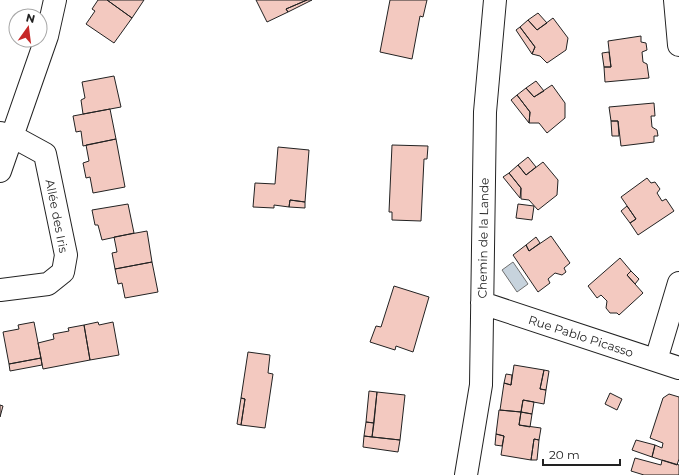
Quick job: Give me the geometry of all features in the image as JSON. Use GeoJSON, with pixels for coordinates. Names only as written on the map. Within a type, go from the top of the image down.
{"type":"FeatureCollection","features":[{"type":"Feature","properties":{"kind":"street"},"geometry":{"type":"LineString","coordinates":[[0,171],[6,134],[47,36],[55,0]]}},
{"type":"Feature","properties":{"kind":"street","name":"Chemin de la Lande"},"geometry":{"type":"LineString","coordinates":[[466,475],[481,386],[485,112],[495,0]]}},
{"type":"Feature","properties":{"kind":"street"},"geometry":{"type":"LineString","coordinates":[[676,0],[679,45]]}},
{"type":"Feature","properties":{"kind":"street","name":"Allée des Iris"},"geometry":{"type":"LineString","coordinates":[[0,290],[48,284],[63,272],[66,255],[44,154],[6,134]]}},
{"type":"Feature","properties":{"kind":"street"},"geometry":{"type":"LineString","coordinates":[[656,360],[679,284]]}},
{"type":"Feature","properties":{"kind":"street","name":"Rue Pablo Picasso"},"geometry":{"type":"LineString","coordinates":[[482,303],[679,368]]}},
{"type":"Feature","properties":{"kind":"shaded area"},"geometry":{"type":"Polygon","coordinates":[[[513,262],[528,284],[517,292],[502,270],[513,262]]]}},
{"type":"Feature","properties":{"kind":"building"},"geometry":{"type":"Polygon","coordinates":[[[98,0],[107,0],[132,18],[114,43],[86,24],[95,11],[92,9],[98,0]]]}},
{"type":"Feature","properties":{"kind":"building"},"geometry":{"type":"Polygon","coordinates":[[[107,0],[144,0],[132,18],[107,0]]]}},
{"type":"Feature","properties":{"kind":"building"},"geometry":{"type":"Polygon","coordinates":[[[256,0],[307,0],[286,9],[288,12],[267,22],[256,0]]]}},
{"type":"Feature","properties":{"kind":"building"},"geometry":{"type":"Polygon","coordinates":[[[307,0],[312,0],[288,12],[286,9],[307,0]]]}},
{"type":"Feature","properties":{"kind":"building"},"geometry":{"type":"Polygon","coordinates":[[[390,0],[427,0],[423,17],[420,16],[412,59],[380,52],[390,0]]]}},
{"type":"Feature","properties":{"kind":"building"},"geometry":{"type":"Polygon","coordinates":[[[538,13],[547,23],[537,30],[528,20],[538,13]]]}},
{"type":"Feature","properties":{"kind":"building"},"geometry":{"type":"Polygon","coordinates":[[[553,18],[568,38],[566,50],[547,63],[540,56],[532,54],[535,47],[520,27],[528,20],[537,30],[553,18]]]}},
{"type":"Feature","properties":{"kind":"building"},"geometry":{"type":"Polygon","coordinates":[[[520,27],[535,47],[532,54],[516,30],[520,27]]]}},
{"type":"Feature","properties":{"kind":"building"},"geometry":{"type":"Polygon","coordinates":[[[641,36],[641,42],[646,43],[647,50],[642,52],[643,62],[647,64],[649,78],[605,82],[604,67],[611,67],[608,41],[641,36]]]}},
{"type":"Feature","properties":{"kind":"building"},"geometry":{"type":"Polygon","coordinates":[[[609,52],[611,67],[604,67],[602,53],[609,52]]]}},
{"type":"Feature","properties":{"kind":"building"},"geometry":{"type":"Polygon","coordinates":[[[114,76],[121,107],[83,114],[81,100],[85,98],[82,82],[114,76]]]}},
{"type":"Feature","properties":{"kind":"building"},"geometry":{"type":"Polygon","coordinates":[[[536,81],[544,91],[534,97],[526,88],[536,81]]]}},
{"type":"Feature","properties":{"kind":"building"},"geometry":{"type":"Polygon","coordinates":[[[552,85],[565,103],[565,118],[547,133],[539,123],[529,123],[530,112],[517,95],[526,88],[534,97],[552,85]]]}},
{"type":"Feature","properties":{"kind":"building"},"geometry":{"type":"Polygon","coordinates":[[[517,95],[530,112],[529,123],[511,100],[517,95]]]}},
{"type":"Feature","properties":{"kind":"building"},"geometry":{"type":"Polygon","coordinates":[[[654,103],[655,116],[651,116],[652,127],[657,130],[658,136],[654,136],[654,142],[621,146],[618,121],[611,121],[609,107],[654,103]]]}},
{"type":"Feature","properties":{"kind":"building"},"geometry":{"type":"Polygon","coordinates":[[[110,109],[116,139],[83,146],[81,131],[76,132],[73,116],[110,109]]]}},
{"type":"Feature","properties":{"kind":"building"},"geometry":{"type":"Polygon","coordinates":[[[611,121],[618,121],[619,136],[612,136],[611,121]]]}},
{"type":"Feature","properties":{"kind":"building"},"geometry":{"type":"Polygon","coordinates":[[[116,139],[125,187],[93,193],[90,177],[86,178],[83,163],[89,161],[86,145],[116,139]]]}},
{"type":"Feature","properties":{"kind":"building"},"geometry":{"type":"Polygon","coordinates":[[[392,145],[428,146],[427,159],[424,159],[421,221],[392,220],[392,212],[389,212],[392,145]]]}},
{"type":"Feature","properties":{"kind":"building"},"geometry":{"type":"Polygon","coordinates":[[[278,147],[309,150],[305,202],[290,200],[289,207],[274,205],[274,208],[253,207],[255,183],[275,184],[278,147]]]}},
{"type":"Feature","properties":{"kind":"building"},"geometry":{"type":"Polygon","coordinates":[[[528,157],[536,167],[526,175],[518,165],[528,157]]]}},
{"type":"Feature","properties":{"kind":"building"},"geometry":{"type":"Polygon","coordinates":[[[543,162],[558,180],[557,195],[538,210],[529,200],[521,199],[521,188],[509,173],[518,165],[526,175],[543,162]]]}},
{"type":"Feature","properties":{"kind":"building"},"geometry":{"type":"Polygon","coordinates":[[[509,173],[521,188],[520,198],[503,177],[509,173]]]}},
{"type":"Feature","properties":{"kind":"building"},"geometry":{"type":"Polygon","coordinates":[[[647,178],[651,183],[655,182],[660,189],[657,193],[662,201],[666,199],[674,211],[638,235],[630,223],[636,219],[621,197],[647,178]]]}},
{"type":"Feature","properties":{"kind":"building"},"geometry":{"type":"Polygon","coordinates":[[[290,200],[305,202],[305,208],[289,207],[290,200]]]}},
{"type":"Feature","properties":{"kind":"building"},"geometry":{"type":"Polygon","coordinates":[[[128,204],[134,233],[102,240],[98,225],[95,225],[92,210],[128,204]]]}},
{"type":"Feature","properties":{"kind":"building"},"geometry":{"type":"Polygon","coordinates":[[[518,204],[534,206],[532,220],[516,218],[518,204]]]}},
{"type":"Feature","properties":{"kind":"building"},"geometry":{"type":"Polygon","coordinates":[[[627,206],[636,219],[630,223],[621,211],[627,206]]]}},
{"type":"Feature","properties":{"kind":"building"},"geometry":{"type":"Polygon","coordinates":[[[147,231],[152,262],[115,269],[112,253],[117,252],[114,237],[147,231]]]}},
{"type":"Feature","properties":{"kind":"building"},"geometry":{"type":"Polygon","coordinates":[[[551,236],[570,263],[564,268],[566,272],[562,275],[555,273],[548,279],[550,283],[538,292],[513,255],[526,245],[529,251],[551,236]]]}},
{"type":"Feature","properties":{"kind":"building"},"geometry":{"type":"Polygon","coordinates":[[[536,237],[540,243],[529,251],[526,245],[536,237]]]}},
{"type":"Feature","properties":{"kind":"building"},"geometry":{"type":"Polygon","coordinates":[[[620,258],[631,271],[627,275],[643,293],[619,315],[617,313],[610,313],[606,308],[607,301],[601,295],[597,298],[588,286],[620,258]]]}},
{"type":"Feature","properties":{"kind":"building"},"geometry":{"type":"Polygon","coordinates":[[[152,262],[158,292],[125,298],[122,283],[118,284],[115,269],[152,262]]]}},
{"type":"Feature","properties":{"kind":"building"},"geometry":{"type":"Polygon","coordinates":[[[631,271],[639,279],[635,284],[627,275],[631,271]]]}},
{"type":"Feature","properties":{"kind":"building"},"geometry":{"type":"Polygon","coordinates":[[[394,286],[429,297],[413,352],[396,346],[395,350],[370,342],[376,326],[381,327],[394,286]]]}},
{"type":"Feature","properties":{"kind":"building"},"geometry":{"type":"Polygon","coordinates":[[[34,322],[41,358],[9,364],[3,332],[19,329],[18,325],[34,322]]]}},
{"type":"Feature","properties":{"kind":"building"},"geometry":{"type":"Polygon","coordinates":[[[98,322],[99,325],[113,322],[119,355],[90,360],[84,325],[98,322]]]}},
{"type":"Feature","properties":{"kind":"building"},"geometry":{"type":"Polygon","coordinates":[[[84,325],[90,360],[43,369],[38,343],[54,339],[53,334],[69,331],[68,328],[84,325]]]}},
{"type":"Feature","properties":{"kind":"building"},"geometry":{"type":"Polygon","coordinates":[[[248,352],[270,355],[268,373],[273,374],[265,428],[241,425],[245,399],[241,398],[248,352]]]}},
{"type":"Feature","properties":{"kind":"building"},"geometry":{"type":"Polygon","coordinates":[[[41,358],[42,365],[10,371],[9,364],[41,358]]]}},
{"type":"Feature","properties":{"kind":"building"},"geometry":{"type":"Polygon","coordinates":[[[514,365],[544,370],[540,389],[546,390],[544,404],[523,400],[521,412],[500,410],[504,383],[511,385],[514,365]]]}},
{"type":"Feature","properties":{"kind":"building"},"geometry":{"type":"Polygon","coordinates":[[[544,370],[549,371],[546,390],[540,389],[544,370]]]}},
{"type":"Feature","properties":{"kind":"building"},"geometry":{"type":"Polygon","coordinates":[[[506,374],[512,375],[511,385],[504,383],[506,374]]]}},
{"type":"Feature","properties":{"kind":"building"},"geometry":{"type":"Polygon","coordinates":[[[369,391],[377,392],[374,423],[366,422],[369,391]]]}},
{"type":"Feature","properties":{"kind":"building"},"geometry":{"type":"Polygon","coordinates":[[[377,392],[405,395],[400,440],[372,437],[377,392]]]}},
{"type":"Feature","properties":{"kind":"building"},"geometry":{"type":"Polygon","coordinates":[[[610,393],[622,399],[617,410],[605,404],[610,393]]]}},
{"type":"Feature","properties":{"kind":"building"},"geometry":{"type":"Polygon","coordinates":[[[669,394],[679,397],[679,459],[677,465],[652,457],[655,445],[662,448],[663,443],[650,438],[663,398],[669,394]]]}},
{"type":"Feature","properties":{"kind":"building"},"geometry":{"type":"Polygon","coordinates":[[[241,398],[245,399],[241,425],[237,424],[241,398]]]}},
{"type":"Feature","properties":{"kind":"building"},"geometry":{"type":"Polygon","coordinates":[[[523,400],[534,402],[532,414],[521,412],[523,400]]]}},
{"type":"Feature","properties":{"kind":"building"},"geometry":{"type":"Polygon","coordinates":[[[0,405],[3,406],[0,417],[0,405]]]}},
{"type":"Feature","properties":{"kind":"building"},"geometry":{"type":"Polygon","coordinates":[[[499,410],[521,412],[519,425],[541,428],[539,440],[534,439],[531,460],[501,455],[504,436],[496,434],[499,410]]]}},
{"type":"Feature","properties":{"kind":"building"},"geometry":{"type":"Polygon","coordinates":[[[521,412],[532,414],[530,427],[519,425],[521,412]]]}},
{"type":"Feature","properties":{"kind":"building"},"geometry":{"type":"Polygon","coordinates":[[[366,422],[374,423],[372,437],[364,436],[366,422]]]}},
{"type":"Feature","properties":{"kind":"building"},"geometry":{"type":"Polygon","coordinates":[[[496,434],[504,436],[502,446],[495,445],[496,434]]]}},
{"type":"Feature","properties":{"kind":"building"},"geometry":{"type":"Polygon","coordinates":[[[364,436],[400,440],[398,452],[363,447],[364,436]]]}},
{"type":"Feature","properties":{"kind":"building"},"geometry":{"type":"Polygon","coordinates":[[[534,439],[539,440],[537,460],[531,460],[534,439]]]}},
{"type":"Feature","properties":{"kind":"building"},"geometry":{"type":"Polygon","coordinates":[[[636,440],[655,445],[652,457],[632,450],[636,440]]]}},
{"type":"Feature","properties":{"kind":"building"},"geometry":{"type":"Polygon","coordinates":[[[635,458],[661,465],[662,460],[679,465],[679,475],[644,475],[631,471],[635,458]]]}}]}
